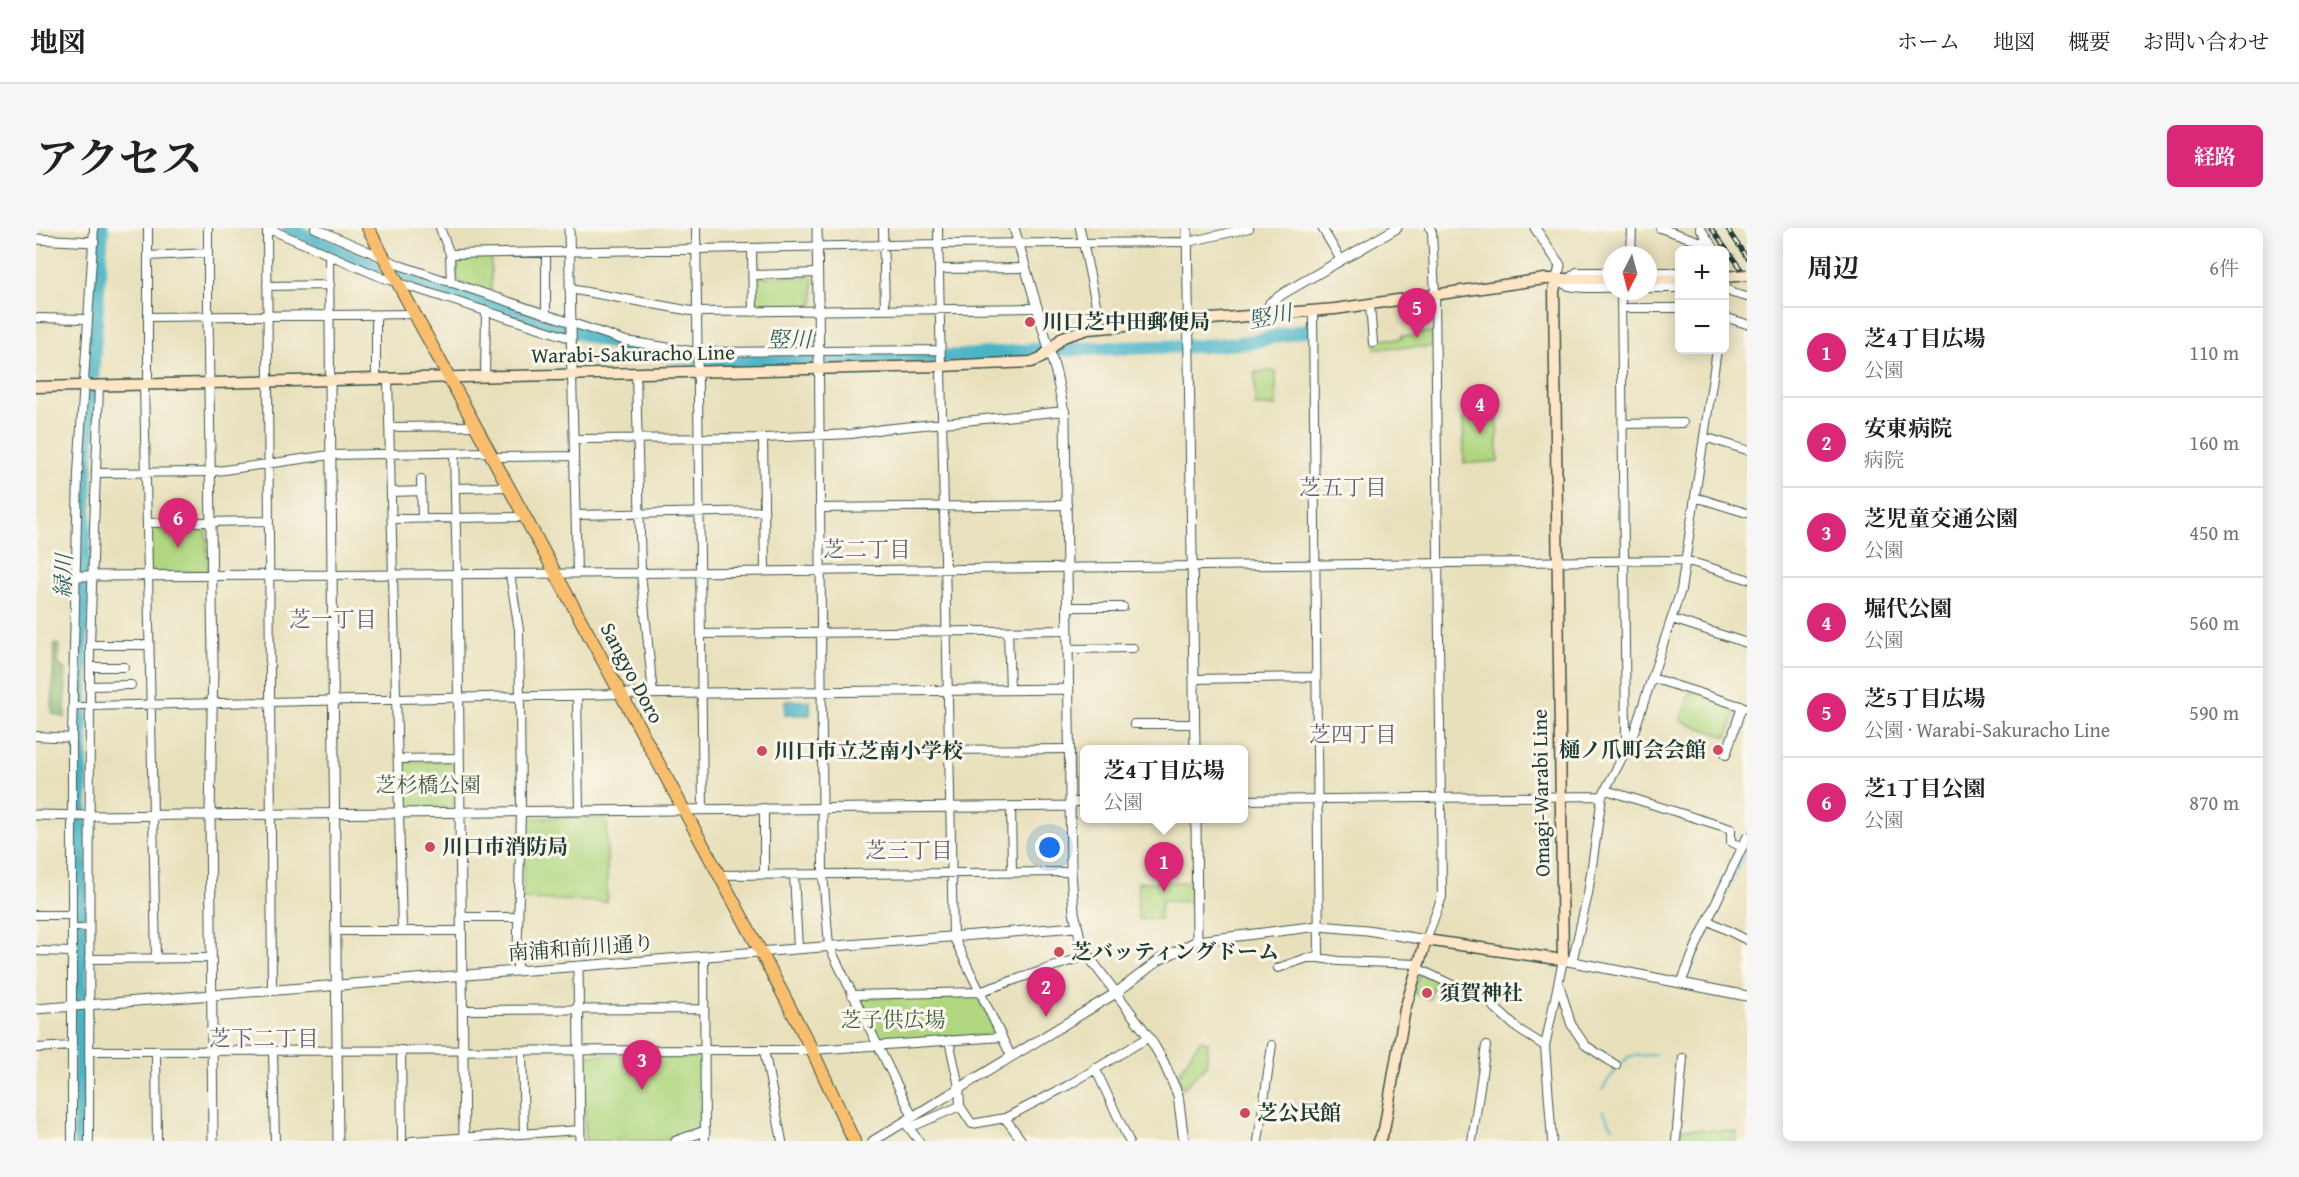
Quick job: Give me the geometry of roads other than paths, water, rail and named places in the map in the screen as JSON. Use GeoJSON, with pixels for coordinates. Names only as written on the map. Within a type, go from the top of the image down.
{"type":"FeatureCollection","features":[{"type":"Feature","properties":{"kind":"main road","name":"Sangyo Doro"},"geometry":{"type":"LineString","coordinates":[[368,228],[761,952],[812,1050],[854,1141]]}},
{"type":"Feature","properties":{"kind":"main road"},"geometry":{"type":"LineString","coordinates":[[1729,277],[1747,275]]}},
{"type":"Feature","properties":{"kind":"main road","name":"Omagi-Warabi Line"},"geometry":{"type":"LineString","coordinates":[[1568,279],[1554,291],[1561,797],[1568,961]]}},
{"type":"Feature","properties":{"kind":"main road","name":"Warabi-Sakuracho Line"},"geometry":{"type":"LineString","coordinates":[[36,387],[1031,362],[1041,358],[1058,340],[1070,333],[1101,328],[1313,311],[1533,280],[1603,279]]}},
{"type":"Feature","properties":{"kind":"main road"},"geometry":{"type":"LineString","coordinates":[[1657,279],[1675,280]]}},
{"type":"Feature","properties":{"kind":"main road"},"geometry":{"type":"LineString","coordinates":[[1379,1141],[1384,1130],[1405,1010],[1426,940],[1568,961]]}},
{"type":"Feature","properties":{"kind":"street"},"geometry":{"type":"LineString","coordinates":[[89,1141],[90,645],[96,473],[87,319],[94,228]]}},
{"type":"Feature","properties":{"kind":"street"},"geometry":{"type":"LineString","coordinates":[[148,228],[146,473],[156,958]]}},
{"type":"Feature","properties":{"kind":"street"},"geometry":{"type":"LineString","coordinates":[[208,228],[213,703],[210,814],[213,1141]]}},
{"type":"Feature","properties":{"kind":"street"},"geometry":{"type":"LineString","coordinates":[[272,991],[267,228],[398,283],[486,310],[570,331],[698,353],[940,352]]}},
{"type":"Feature","properties":{"kind":"street"},"geometry":{"type":"LineString","coordinates":[[315,228],[384,258],[546,315],[570,331]]}},
{"type":"Feature","properties":{"kind":"street"},"geometry":{"type":"LineString","coordinates":[[440,228],[450,254],[451,283]]}},
{"type":"Feature","properties":{"kind":"street"},"geometry":{"type":"LineString","coordinates":[[569,228],[577,573]]}},
{"type":"Feature","properties":{"kind":"street"},"geometry":{"type":"LineString","coordinates":[[696,228],[703,809]]}},
{"type":"Feature","properties":{"kind":"street"},"geometry":{"type":"LineString","coordinates":[[817,228],[823,874],[829,946],[877,1046],[908,1122],[919,1141]]}},
{"type":"Feature","properties":{"kind":"street"},"geometry":{"type":"LineString","coordinates":[[883,228],[885,309]]}},
{"type":"Feature","properties":{"kind":"street"},"geometry":{"type":"LineString","coordinates":[[938,228],[953,936],[1011,1056]]}},
{"type":"Feature","properties":{"kind":"street"},"geometry":{"type":"LineString","coordinates":[[1014,228],[1065,411],[1071,872],[1076,927],[1088,955],[1149,1037],[1163,1061],[1178,1095],[1184,1141]]}},
{"type":"Feature","properties":{"kind":"street"},"geometry":{"type":"LineString","coordinates":[[1080,228],[1101,328]]}},
{"type":"Feature","properties":{"kind":"street"},"geometry":{"type":"LineString","coordinates":[[1187,228],[1195,745]]}},
{"type":"Feature","properties":{"kind":"street"},"geometry":{"type":"LineString","coordinates":[[450,254],[938,244],[1188,242],[1249,228]]}},
{"type":"Feature","properties":{"kind":"street"},"geometry":{"type":"LineString","coordinates":[[1322,228],[1341,260]]}},
{"type":"Feature","properties":{"kind":"street"},"geometry":{"type":"LineString","coordinates":[[1268,314],[1272,301],[1397,228]]}},
{"type":"Feature","properties":{"kind":"street"},"geometry":{"type":"LineString","coordinates":[[873,1141],[908,1122],[959,1087],[1116,993],[1158,960],[1197,941],[1319,926],[1367,930],[1426,940],[1442,897],[1435,295],[1430,228]]}},
{"type":"Feature","properties":{"kind":"street"},"geometry":{"type":"LineString","coordinates":[[1535,228],[1568,279]]}},
{"type":"Feature","properties":{"kind":"street"},"geometry":{"type":"LineString","coordinates":[[1632,228],[1632,246]]}},
{"type":"Feature","properties":{"kind":"street"},"geometry":{"type":"LineString","coordinates":[[1660,228],[1709,246]]}},
{"type":"Feature","properties":{"kind":"street"},"geometry":{"type":"LineString","coordinates":[[1699,229],[1712,246]]}},
{"type":"Feature","properties":{"kind":"street"},"geometry":{"type":"LineString","coordinates":[[36,239],[94,242]]}},
{"type":"Feature","properties":{"kind":"street"},"geometry":{"type":"LineString","coordinates":[[752,249],[753,312]]}},
{"type":"Feature","properties":{"kind":"street"},"geometry":{"type":"LineString","coordinates":[[546,252],[546,315]]}},
{"type":"Feature","properties":{"kind":"street"},"geometry":{"type":"LineString","coordinates":[[148,256],[208,253]]}},
{"type":"Feature","properties":{"kind":"street"},"geometry":{"type":"LineString","coordinates":[[329,255],[338,1141]]}},
{"type":"Feature","properties":{"kind":"street"},"geometry":{"type":"LineString","coordinates":[[939,269],[1026,268]]}},
{"type":"Feature","properties":{"kind":"street"},"geometry":{"type":"LineString","coordinates":[[1603,272],[1577,272],[1563,284],[1603,288]]}},
{"type":"Feature","properties":{"kind":"street"},"geometry":{"type":"LineString","coordinates":[[1657,272],[1675,272]]}},
{"type":"Feature","properties":{"kind":"street"},"geometry":{"type":"LineString","coordinates":[[753,275],[818,273]]}},
{"type":"Feature","properties":{"kind":"street"},"geometry":{"type":"LineString","coordinates":[[267,286],[330,285]]}},
{"type":"Feature","properties":{"kind":"street"},"geometry":{"type":"LineString","coordinates":[[1657,288],[1675,288]]}},
{"type":"Feature","properties":{"kind":"street"},"geometry":{"type":"LineString","coordinates":[[570,289],[697,312],[1038,308]]}},
{"type":"Feature","properties":{"kind":"street"},"geometry":{"type":"LineString","coordinates":[[1729,291],[1747,297]]}},
{"type":"Feature","properties":{"kind":"street"},"geometry":{"type":"LineString","coordinates":[[1621,300],[1626,735],[1631,741]]}},
{"type":"Feature","properties":{"kind":"street"},"geometry":{"type":"LineString","coordinates":[[1370,304],[1373,343]]}},
{"type":"Feature","properties":{"kind":"street"},"geometry":{"type":"LineString","coordinates":[[1621,308],[1675,308]]}},
{"type":"Feature","properties":{"kind":"street"},"geometry":{"type":"LineString","coordinates":[[485,376],[486,310]]}},
{"type":"Feature","properties":{"kind":"street"},"geometry":{"type":"LineString","coordinates":[[1313,311],[1319,958]]}},
{"type":"Feature","properties":{"kind":"street"},"geometry":{"type":"LineString","coordinates":[[148,317],[416,314]]}},
{"type":"Feature","properties":{"kind":"street"},"geometry":{"type":"LineString","coordinates":[[376,315],[376,379]]}},
{"type":"Feature","properties":{"kind":"street"},"geometry":{"type":"LineString","coordinates":[[36,318],[87,319]]}},
{"type":"Feature","properties":{"kind":"street"},"geometry":{"type":"LineString","coordinates":[[1729,318],[1747,324]]}},
{"type":"Feature","properties":{"kind":"street"},"geometry":{"type":"LineString","coordinates":[[1552,1141],[1545,1046],[1559,986],[1588,894],[1604,793],[1631,741],[1681,590],[1716,354]]}},
{"type":"Feature","properties":{"kind":"street"},"geometry":{"type":"LineString","coordinates":[[636,373],[641,573],[653,694]]}},
{"type":"Feature","properties":{"kind":"street"},"geometry":{"type":"LineString","coordinates":[[388,379],[402,931]]}},
{"type":"Feature","properties":{"kind":"street"},"geometry":{"type":"LineString","coordinates":[[72,1141],[72,738],[79,444],[91,385]]}},
{"type":"Feature","properties":{"kind":"street"},"geometry":{"type":"LineString","coordinates":[[574,439],[763,438],[851,434],[1065,411]]}},
{"type":"Feature","properties":{"kind":"street"},"geometry":{"type":"LineString","coordinates":[[1623,424],[1683,423]]}},
{"type":"Feature","properties":{"kind":"street"},"geometry":{"type":"LineString","coordinates":[[390,426],[476,426]]}},
{"type":"Feature","properties":{"kind":"street"},"geometry":{"type":"LineString","coordinates":[[1704,437],[1747,450]]}},
{"type":"Feature","properties":{"kind":"street"},"geometry":{"type":"LineString","coordinates":[[763,438],[765,571]]}},
{"type":"Feature","properties":{"kind":"street"},"geometry":{"type":"LineString","coordinates":[[96,473],[210,472],[330,455],[454,453],[574,456]]}},
{"type":"Feature","properties":{"kind":"street"},"geometry":{"type":"LineString","coordinates":[[454,453],[464,1140]]}},
{"type":"Feature","properties":{"kind":"street"},"geometry":{"type":"LineString","coordinates":[[421,479],[422,518]]}},
{"type":"Feature","properties":{"kind":"street"},"geometry":{"type":"LineString","coordinates":[[455,488],[509,487]]}},
{"type":"Feature","properties":{"kind":"street"},"geometry":{"type":"LineString","coordinates":[[391,492],[421,491]]}},
{"type":"Feature","properties":{"kind":"street"},"geometry":{"type":"LineString","coordinates":[[1695,497],[1747,513]]}},
{"type":"Feature","properties":{"kind":"street"},"geometry":{"type":"LineString","coordinates":[[821,507],[1067,505]]}},
{"type":"Feature","properties":{"kind":"street"},"geometry":{"type":"LineString","coordinates":[[576,515],[764,511]]}},
{"type":"Feature","properties":{"kind":"street"},"geometry":{"type":"LineString","coordinates":[[392,519],[525,517]]}},
{"type":"Feature","properties":{"kind":"street"},"geometry":{"type":"LineString","coordinates":[[147,523],[269,521]]}},
{"type":"Feature","properties":{"kind":"street"},"geometry":{"type":"LineString","coordinates":[[76,576],[555,574],[1685,560],[1747,579]]}},
{"type":"Feature","properties":{"kind":"street"},"geometry":{"type":"LineString","coordinates":[[510,574],[519,630],[521,811],[517,971]]}},
{"type":"Feature","properties":{"kind":"street"},"geometry":{"type":"LineString","coordinates":[[1068,607],[1124,608]]}},
{"type":"Feature","properties":{"kind":"street"},"geometry":{"type":"LineString","coordinates":[[1671,619],[1747,643]]}},
{"type":"Feature","properties":{"kind":"street"},"geometry":{"type":"LineString","coordinates":[[701,634],[1068,630]]}},
{"type":"Feature","properties":{"kind":"street"},"geometry":{"type":"LineString","coordinates":[[1008,631],[1010,690]]}},
{"type":"Feature","properties":{"kind":"street"},"geometry":{"type":"LineString","coordinates":[[90,645],[149,645]]}},
{"type":"Feature","properties":{"kind":"street"},"geometry":{"type":"LineString","coordinates":[[1068,649],[1133,648]]}},
{"type":"Feature","properties":{"kind":"street"},"geometry":{"type":"LineString","coordinates":[[90,667],[124,667]]}},
{"type":"Feature","properties":{"kind":"street"},"geometry":{"type":"LineString","coordinates":[[1194,679],[1316,677]]}},
{"type":"Feature","properties":{"kind":"street"},"geometry":{"type":"LineString","coordinates":[[1652,678],[1744,707],[1726,755]]}},
{"type":"Feature","properties":{"kind":"street"},"geometry":{"type":"LineString","coordinates":[[90,687],[131,686]]}},
{"type":"Feature","properties":{"kind":"street"},"geometry":{"type":"LineString","coordinates":[[73,706],[621,694],[1069,690]]}},
{"type":"Feature","properties":{"kind":"street"},"geometry":{"type":"LineString","coordinates":[[577,695],[579,810]]}},
{"type":"Feature","properties":{"kind":"street"},"geometry":{"type":"LineString","coordinates":[[1134,724],[1195,724]]}},
{"type":"Feature","properties":{"kind":"street"},"geometry":{"type":"LineString","coordinates":[[36,736],[72,738]]}},
{"type":"Feature","properties":{"kind":"street"},"geometry":{"type":"LineString","coordinates":[[822,751],[1070,749]]}},
{"type":"Feature","properties":{"kind":"street"},"geometry":{"type":"LineString","coordinates":[[398,759],[458,758]]}},
{"type":"Feature","properties":{"kind":"street"},"geometry":{"type":"LineString","coordinates":[[1248,800],[1561,797],[1604,793],[1731,829],[1731,842],[1743,847]]}},
{"type":"Feature","properties":{"kind":"street"},"geometry":{"type":"LineString","coordinates":[[36,815],[153,816],[823,807],[1011,807],[1080,803]]}},
{"type":"Feature","properties":{"kind":"street"},"geometry":{"type":"LineString","coordinates":[[1011,807],[1011,872]]}},
{"type":"Feature","properties":{"kind":"street"},"geometry":{"type":"LineString","coordinates":[[764,808],[764,875]]}},
{"type":"Feature","properties":{"kind":"street"},"geometry":{"type":"LineString","coordinates":[[1196,823],[1197,941]]}},
{"type":"Feature","properties":{"kind":"street"},"geometry":{"type":"LineString","coordinates":[[1681,983],[1747,837]]}},
{"type":"Feature","properties":{"kind":"street"},"geometry":{"type":"LineString","coordinates":[[720,875],[1071,872]]}},
{"type":"Feature","properties":{"kind":"street"},"geometry":{"type":"LineString","coordinates":[[794,875],[798,948]]}},
{"type":"Feature","properties":{"kind":"street"},"geometry":{"type":"LineString","coordinates":[[36,915],[72,915]]}},
{"type":"Feature","properties":{"kind":"street"},"geometry":{"type":"LineString","coordinates":[[460,917],[518,917]]}},
{"type":"Feature","properties":{"kind":"street"},"geometry":{"type":"LineString","coordinates":[[1709,921],[1747,940]]}},
{"type":"Feature","properties":{"kind":"street","name":"南浦和前川通り"},"geometry":{"type":"LineString","coordinates":[[73,1006],[1076,927]]}},
{"type":"Feature","properties":{"kind":"street"},"geometry":{"type":"LineString","coordinates":[[72,928],[89,928]]}},
{"type":"Feature","properties":{"kind":"street"},"geometry":{"type":"LineString","coordinates":[[336,931],[461,931]]}},
{"type":"Feature","properties":{"kind":"street"},"geometry":{"type":"LineString","coordinates":[[36,951],[73,952]]}},
{"type":"Feature","properties":{"kind":"street"},"geometry":{"type":"LineString","coordinates":[[852,995],[979,992],[1088,955]]}},
{"type":"Feature","properties":{"kind":"street"},"geometry":{"type":"LineString","coordinates":[[704,957],[705,1141]]}},
{"type":"Feature","properties":{"kind":"street"},"geometry":{"type":"LineString","coordinates":[[89,959],[211,958]]}},
{"type":"Feature","properties":{"kind":"street"},"geometry":{"type":"LineString","coordinates":[[1278,968],[1307,958],[1417,966],[1490,1003],[1518,1029],[1545,1046]]}},
{"type":"Feature","properties":{"kind":"street"},"geometry":{"type":"LineString","coordinates":[[1568,961],[1747,996]]}},
{"type":"Feature","properties":{"kind":"street"},"geometry":{"type":"LineString","coordinates":[[578,966],[580,1141]]}},
{"type":"Feature","properties":{"kind":"street"},"geometry":{"type":"LineString","coordinates":[[1559,986],[1571,1024],[1585,1046],[1616,1065]]}},
{"type":"Feature","properties":{"kind":"street"},"geometry":{"type":"LineString","coordinates":[[36,1009],[73,1006]]}},
{"type":"Feature","properties":{"kind":"street"},"geometry":{"type":"LineString","coordinates":[[462,1010],[704,1009]]}},
{"type":"Feature","properties":{"kind":"street"},"geometry":{"type":"LineString","coordinates":[[89,1052],[812,1050],[1002,1037]]}},
{"type":"Feature","properties":{"kind":"street"},"geometry":{"type":"LineString","coordinates":[[950,1040],[959,1087],[960,1106],[970,1123],[1005,1118],[1067,1086],[1149,1037]]}},
{"type":"Feature","properties":{"kind":"street"},"geometry":{"type":"LineString","coordinates":[[1258,1141],[1272,1045]]}},
{"type":"Feature","properties":{"kind":"street"},"geometry":{"type":"LineString","coordinates":[[36,1048],[72,1046]]}},
{"type":"Feature","properties":{"kind":"street"},"geometry":{"type":"LineString","coordinates":[[1472,1141],[1486,1046]]}},
{"type":"Feature","properties":{"kind":"street"},"geometry":{"type":"LineString","coordinates":[[401,1050],[402,1141]]}},
{"type":"Feature","properties":{"kind":"street"},"geometry":{"type":"LineString","coordinates":[[522,1050],[524,1134]]}},
{"type":"Feature","properties":{"kind":"street"},"geometry":{"type":"LineString","coordinates":[[764,1050],[782,1141]]}},
{"type":"Feature","properties":{"kind":"street"},"geometry":{"type":"LineString","coordinates":[[273,1051],[275,1141]]}},
{"type":"Feature","properties":{"kind":"street"},"geometry":{"type":"LineString","coordinates":[[156,1052],[157,1141]]}},
{"type":"Feature","properties":{"kind":"street"},"geometry":{"type":"LineString","coordinates":[[1677,1141],[1683,1058]]}},
{"type":"Feature","properties":{"kind":"street"},"geometry":{"type":"LineString","coordinates":[[1095,1068],[1129,1141]]}},
{"type":"Feature","properties":{"kind":"street"},"geometry":{"type":"LineString","coordinates":[[908,1122],[960,1106]]}},
{"type":"Feature","properties":{"kind":"street"},"geometry":{"type":"LineString","coordinates":[[1005,1118],[1019,1140]]}},
{"type":"Feature","properties":{"kind":"street"},"geometry":{"type":"LineString","coordinates":[[412,1141],[464,1140],[580,1130]]}},
{"type":"Feature","properties":{"kind":"street"},"geometry":{"type":"LineString","coordinates":[[676,1141],[705,1131]]}},
{"type":"Feature","properties":{"kind":"water"},"geometry":{"type":"Polygon","coordinates":[[[785,701],[810,701],[810,715],[785,715],[785,701]]]}},
{"type":"Feature","properties":{"kind":"waterway","name":"緑川"},"geometry":{"type":"LineString","coordinates":[[80,1141],[81,653],[86,473],[102,228]]}},
{"type":"Feature","properties":{"kind":"waterway","name":"竪川"},"geometry":{"type":"LineString","coordinates":[[289,228],[398,278],[631,349],[692,359],[738,362],[793,361],[963,356],[1033,350],[1201,346],[1252,342],[1309,329]]}},
{"type":"Feature","properties":{"kind":"waterway","name":"竪川"},"geometry":{"type":"LineString","coordinates":[[1729,281],[1747,284]]}},
{"type":"Feature","properties":{"kind":"waterway"},"geometry":{"type":"LineString","coordinates":[[1713,920],[1747,848]]}},
{"type":"Feature","properties":{"kind":"waterway"},"geometry":{"type":"LineString","coordinates":[[1701,944],[1711,925]]}},
{"type":"Feature","properties":{"kind":"waterway"},"geometry":{"type":"LineString","coordinates":[[1688,974],[1697,955]]}},
{"type":"Feature","properties":{"kind":"waterway"},"geometry":{"type":"LineString","coordinates":[[1602,1090],[1629,1056],[1655,1055]]}},
{"type":"Feature","properties":{"kind":"waterway"},"geometry":{"type":"LineString","coordinates":[[1603,1110],[1613,1128]]}},
{"type":"Feature","properties":{"kind":"railway"},"geometry":{"type":"LineString","coordinates":[[1711,228],[1747,277]]}},
{"type":"Feature","properties":{"kind":"railway"},"geometry":{"type":"LineString","coordinates":[[1727,228],[1747,258]]}},
{"type":"Feature","properties":{"kind":"place","name":"川口芝中田郵便局"},"geometry":{"type":"Point","coordinates":[1030,322]}},
{"type":"Feature","properties":{"kind":"place","name":"芝5丁目広場"},"geometry":{"type":"Point","coordinates":[1417,338]}},
{"type":"Feature","properties":{"kind":"place","name":"堀代公園"},"geometry":{"type":"Point","coordinates":[1480,434]}},
{"type":"Feature","properties":{"kind":"place","name":"芝1丁目公園"},"geometry":{"type":"Point","coordinates":[178,548]}},
{"type":"Feature","properties":{"kind":"place","name":"樋ノ爪町会会館"},"geometry":{"type":"Point","coordinates":[1718,750]}},
{"type":"Feature","properties":{"kind":"place","name":"川口市立芝南小学校"},"geometry":{"type":"Point","coordinates":[762,751]}},
{"type":"Feature","properties":{"kind":"place","name":"川口市消防局"},"geometry":{"type":"Point","coordinates":[430,847]}},
{"type":"Feature","properties":{"kind":"place","name":"芝4丁目広場"},"geometry":{"type":"Point","coordinates":[1164,892]}},
{"type":"Feature","properties":{"kind":"place","name":"芝バッティングドーム"},"geometry":{"type":"Point","coordinates":[1059,952]}},
{"type":"Feature","properties":{"kind":"place","name":"須賀神社"},"geometry":{"type":"Point","coordinates":[1427,993]}},
{"type":"Feature","properties":{"kind":"place","name":"安東病院"},"geometry":{"type":"Point","coordinates":[1046,1017]}},
{"type":"Feature","properties":{"kind":"place","name":"芝児童交通公園"},"geometry":{"type":"Point","coordinates":[642,1090]}},
{"type":"Feature","properties":{"kind":"place","name":"芝公民館"},"geometry":{"type":"Point","coordinates":[1245,1113]}},
{"type":"Feature","properties":{"kind":"district","name":"芝五丁目"},"geometry":{"type":"Point","coordinates":[1343,487]}},
{"type":"Feature","properties":{"kind":"district","name":"芝二丁目"},"geometry":{"type":"Point","coordinates":[867,549]}},
{"type":"Feature","properties":{"kind":"district","name":"芝一丁目"},"geometry":{"type":"Point","coordinates":[333,619]}},
{"type":"Feature","properties":{"kind":"district","name":"芝四丁目"},"geometry":{"type":"Point","coordinates":[1353,734]}},
{"type":"Feature","properties":{"kind":"district","name":"芝三丁目"},"geometry":{"type":"Point","coordinates":[909,850]}},
{"type":"Feature","properties":{"kind":"district","name":"芝下二丁目"},"geometry":{"type":"Point","coordinates":[264,1038]}},
{"type":"Feature","properties":{"kind":"park label","name":"芝杉橋公園"},"geometry":{"type":"Point","coordinates":[428,785]}},
{"type":"Feature","properties":{"kind":"park label","name":"芝子供広場"},"geometry":{"type":"Point","coordinates":[893,1020]}}]}
